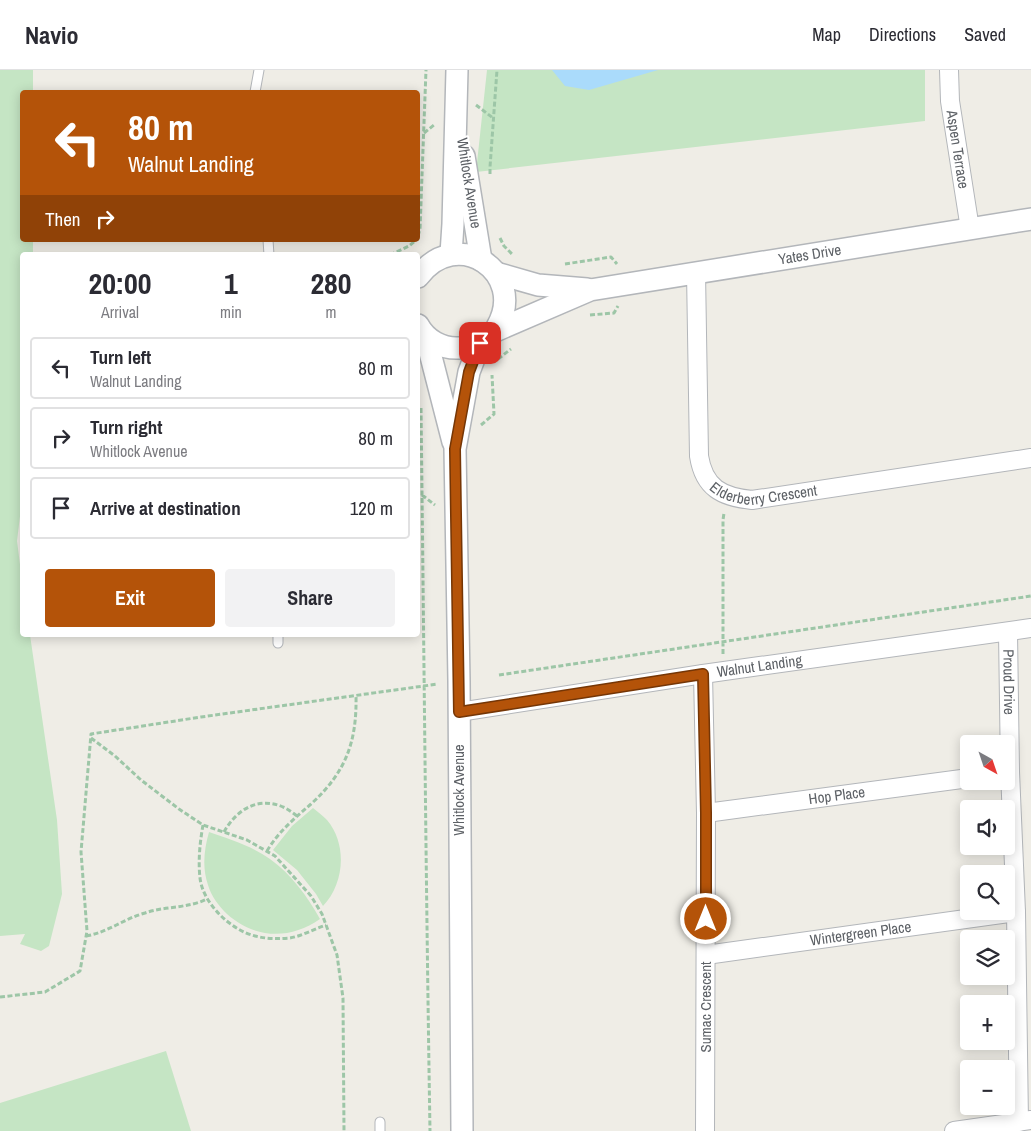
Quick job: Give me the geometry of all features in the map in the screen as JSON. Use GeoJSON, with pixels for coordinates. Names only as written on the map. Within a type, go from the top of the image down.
{"type":"FeatureCollection","features":[{"type":"Feature","properties":{"kind":"street","name":"Whitlock Avenue"},"geometry":{"type":"LineString","coordinates":[[451,254],[454,217],[457,70]]}},
{"type":"Feature","properties":{"kind":"street","name":"Aspen Terrace"},"geometry":{"type":"LineString","coordinates":[[949,70],[950,101],[970,229]]}},
{"type":"Feature","properties":{"kind":"street","name":"Whitlock Avenue"},"geometry":{"type":"LineString","coordinates":[[456,106],[488,267],[503,287],[506,302],[502,317],[487,337],[469,372],[455,449],[459,681],[462,1131]]}},
{"type":"Feature","properties":{"kind":"street","name":"Yates Drive"},"geometry":{"type":"LineString","coordinates":[[422,331],[438,344],[452,348],[466,348],[590,290],[1031,219]]}},
{"type":"Feature","properties":{"kind":"street","name":"Yates Drive"},"geometry":{"type":"LineString","coordinates":[[451,254],[464,254],[476,258],[488,267],[538,285],[590,290]]}},
{"type":"Feature","properties":{"kind":"street"},"geometry":{"type":"LineString","coordinates":[[421,270],[441,257],[451,254]]}},
{"type":"Feature","properties":{"kind":"street","name":"Elderberry Crescent"},"geometry":{"type":"LineString","coordinates":[[696,272],[699,456],[701,468],[708,481],[718,490],[730,496],[752,500],[1031,458]]}},
{"type":"Feature","properties":{"kind":"street","name":"Whitlock Avenue"},"geometry":{"type":"LineString","coordinates":[[422,331],[455,449]]}},
{"type":"Feature","properties":{"kind":"street","name":"Walnut Landing"},"geometry":{"type":"LineString","coordinates":[[459,712],[703,674],[1031,628]]}},
{"type":"Feature","properties":{"kind":"street","name":"Proud Drive"},"geometry":{"type":"LineString","coordinates":[[1008,632],[1008,735]]}},
{"type":"Feature","properties":{"kind":"street","name":"Sumac Crescent"},"geometry":{"type":"LineString","coordinates":[[703,674],[706,813],[705,1131]]}},
{"type":"Feature","properties":{"kind":"street","name":"Hop Place"},"geometry":{"type":"LineString","coordinates":[[706,813],[960,779]]}},
{"type":"Feature","properties":{"kind":"street","name":"Proud Drive"},"geometry":{"type":"LineString","coordinates":[[1009,790],[1025,1121]]}},
{"type":"Feature","properties":{"kind":"street","name":"Wintergreen Place"},"geometry":{"type":"LineString","coordinates":[[706,954],[1016,912]]}},
{"type":"Feature","properties":{"kind":"street"},"geometry":{"type":"LineString","coordinates":[[954,1131],[1025,1121]]}},
{"type":"Feature","properties":{"kind":"lane"},"geometry":{"type":"LineString","coordinates":[[255,90],[259,70]]}},
{"type":"Feature","properties":{"kind":"path"},"geometry":{"type":"LineString","coordinates":[[420,229],[426,70]]}},
{"type":"Feature","properties":{"kind":"path"},"geometry":{"type":"LineString","coordinates":[[491,176],[490,167],[497,70]]}},
{"type":"Feature","properties":{"kind":"path"},"geometry":{"type":"LineString","coordinates":[[498,232],[504,246],[518,260]]}},
{"type":"Feature","properties":{"kind":"path"},"geometry":{"type":"LineString","coordinates":[[396,252],[414,242]]}},
{"type":"Feature","properties":{"kind":"path"},"geometry":{"type":"LineString","coordinates":[[557,266],[611,257]]}},
{"type":"Feature","properties":{"kind":"path"},"geometry":{"type":"LineString","coordinates":[[584,315],[614,312]]}},
{"type":"Feature","properties":{"kind":"path"},"geometry":{"type":"LineString","coordinates":[[492,364],[515,346]]}},
{"type":"Feature","properties":{"kind":"path"},"geometry":{"type":"LineString","coordinates":[[492,374],[494,414]]}},
{"type":"Feature","properties":{"kind":"path"},"geometry":{"type":"LineString","coordinates":[[421,407],[430,1131]]}},
{"type":"Feature","properties":{"kind":"path"},"geometry":{"type":"LineString","coordinates":[[724,659],[723,520],[730,496]]}},
{"type":"Feature","properties":{"kind":"path"},"geometry":{"type":"LineString","coordinates":[[499,674],[1031,596]]}},
{"type":"Feature","properties":{"kind":"path"},"geometry":{"type":"LineString","coordinates":[[0,997],[45,992],[80,971],[87,931],[81,852],[91,734],[459,681]]}},
{"type":"Feature","properties":{"kind":"path"},"geometry":{"type":"LineString","coordinates":[[267,852],[272,842],[323,792],[339,773],[354,733],[356,695]]}},
{"type":"Feature","properties":{"kind":"path"},"geometry":{"type":"LineString","coordinates":[[90,737],[115,756],[141,780],[203,825],[247,840],[275,856],[311,896],[322,914],[336,955],[343,998],[344,1131]]}},
{"type":"Feature","properties":{"kind":"path"},"geometry":{"type":"LineString","coordinates":[[224,832],[237,814],[258,803],[283,807],[297,816]]}},
{"type":"Feature","properties":{"kind":"path"},"geometry":{"type":"LineString","coordinates":[[203,825],[199,849],[200,879],[207,900],[224,918],[245,932],[270,939],[292,938],[326,925]]}},
{"type":"Feature","properties":{"kind":"path"},"geometry":{"type":"LineString","coordinates":[[86,936],[99,934],[128,919],[147,912],[207,900]]}},
{"type":"Feature","properties":{"kind":"green space"},"geometry":{"type":"Polygon","coordinates":[[[0,70],[33,70],[33,90],[20,90],[20,242],[33,242],[33,252],[20,252],[20,516],[17,541],[20,564],[20,637],[30,637],[57,820],[62,894],[49,946],[41,951],[20,944],[25,934],[0,936],[0,70]]]}},
{"type":"Feature","properties":{"kind":"green space"},"geometry":{"type":"Polygon","coordinates":[[[487,70],[925,70],[925,121],[476,172],[487,70]]]}},
{"type":"Feature","properties":{"kind":"green space"},"geometry":{"type":"Polygon","coordinates":[[[313,808],[327,820],[334,830],[340,852],[339,876],[330,897],[323,906],[297,870],[273,850],[292,826],[313,808]]]}},
{"type":"Feature","properties":{"kind":"green space"},"geometry":{"type":"Polygon","coordinates":[[[209,832],[263,854],[278,865],[298,886],[320,919],[297,931],[273,934],[249,928],[227,914],[213,897],[206,878],[204,859],[209,832]]]}},
{"type":"Feature","properties":{"kind":"green space"},"geometry":{"type":"Polygon","coordinates":[[[166,1051],[191,1131],[0,1131],[0,1103],[166,1051]]]}},
{"type":"Feature","properties":{"kind":"water"},"geometry":{"type":"Polygon","coordinates":[[[552,70],[658,70],[589,90],[565,86],[552,70]]]}},
{"type":"Feature","properties":{"kind":"route"},"geometry":{"type":"LineString","coordinates":[[480,343],[469,372],[455,449],[459,712],[703,674],[706,919]]}}]}
